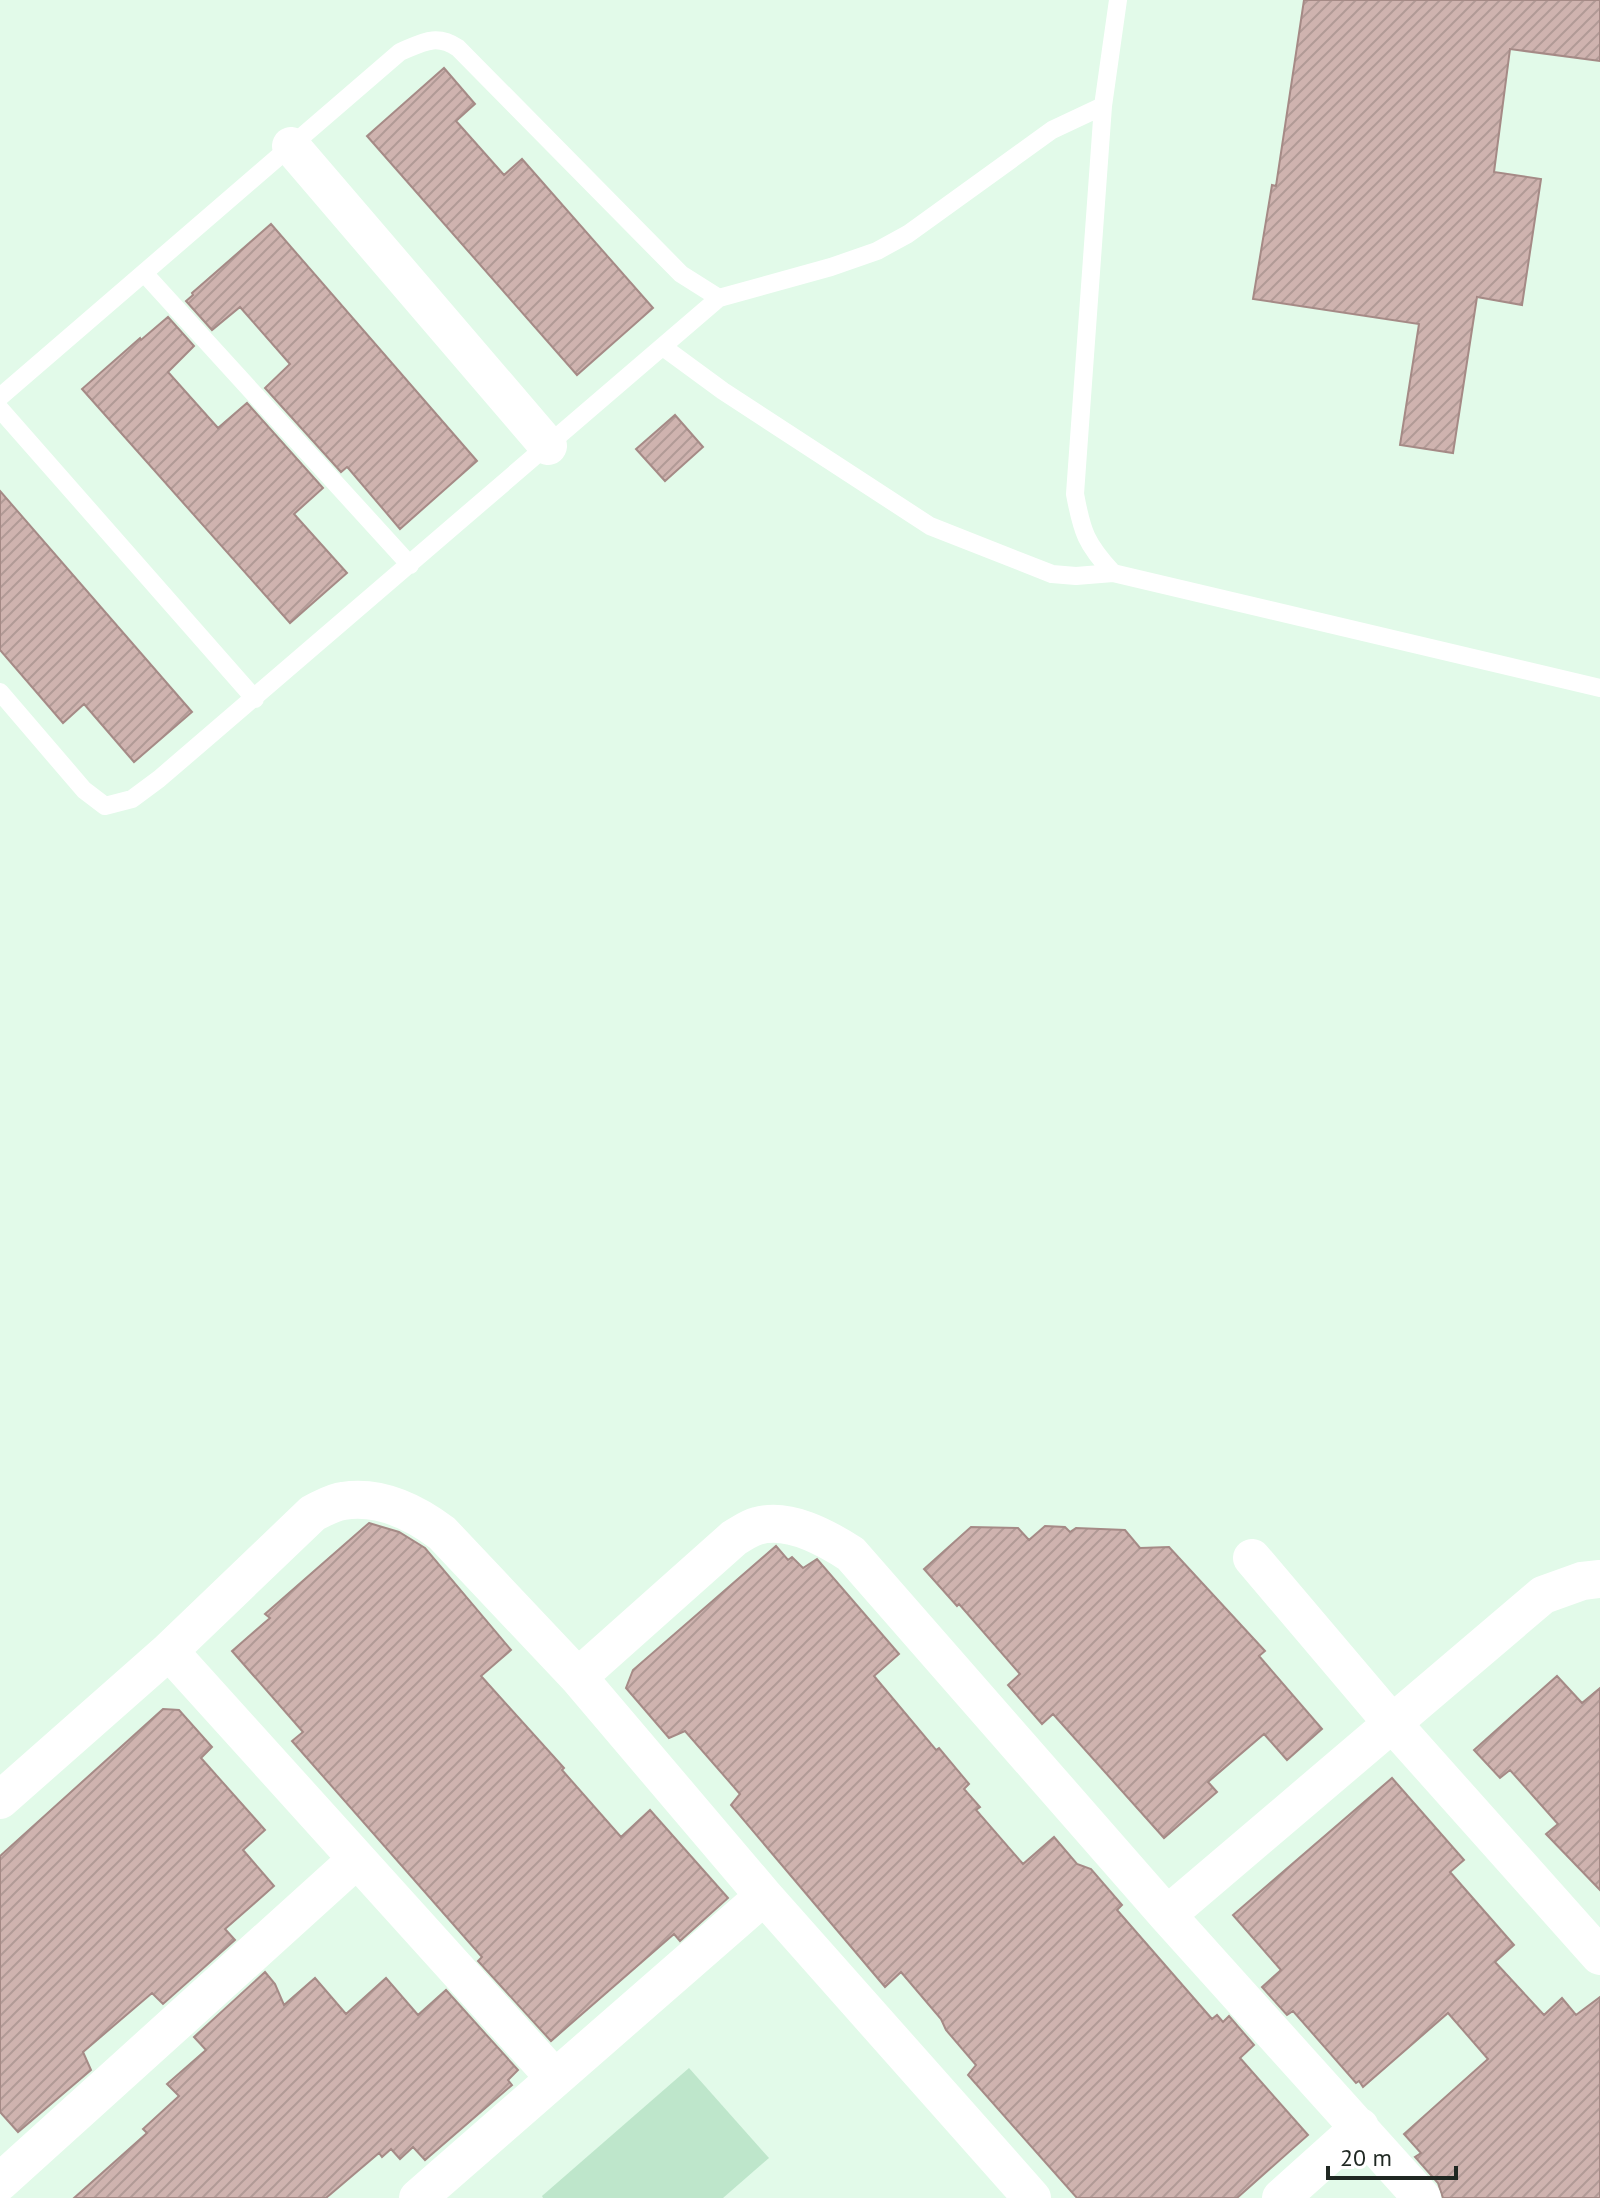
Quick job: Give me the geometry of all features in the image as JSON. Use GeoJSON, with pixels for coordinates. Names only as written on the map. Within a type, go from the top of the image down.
{"type":"FeatureCollection","features":[{"type":"Feature","properties":{"kind":"street"},"geometry":{"type":"LineString","coordinates":[[291,146],[548,446]]}},
{"type":"Feature","properties":{"kind":"street"},"geometry":{"type":"LineString","coordinates":[[0,1800],[169,1651],[313,1513],[342,1501],[385,1502],[418,1515],[442,1533],[578,1677],[764,1896],[1032,2198]]}},
{"type":"Feature","properties":{"kind":"street"},"geometry":{"type":"LineString","coordinates":[[578,1677],[734,1538],[755,1526],[777,1524],[829,1540],[851,1554],[1167,1915],[1422,2198]]}},
{"type":"Feature","properties":{"kind":"street"},"geometry":{"type":"LineString","coordinates":[[1252,1558],[1392,1723],[1600,1956]]}},
{"type":"Feature","properties":{"kind":"street"},"geometry":{"type":"LineString","coordinates":[[1167,1915],[1543,1595],[1582,1581],[1600,1579]]}},
{"type":"Feature","properties":{"kind":"street"},"geometry":{"type":"LineString","coordinates":[[169,1651],[554,2077]]}},
{"type":"Feature","properties":{"kind":"street"},"geometry":{"type":"LineString","coordinates":[[0,2182],[356,1860]]}},
{"type":"Feature","properties":{"kind":"street"},"geometry":{"type":"LineString","coordinates":[[418,2198],[764,1896]]}},
{"type":"Feature","properties":{"kind":"street"},"geometry":{"type":"LineString","coordinates":[[1281,2198],[1360,2127]]}},
{"type":"Feature","properties":{"kind":"lane"},"geometry":{"type":"LineString","coordinates":[[1113,573],[1094,552],[1081,528],[1075,494],[1103,106],[1118,0]]}},
{"type":"Feature","properties":{"kind":"lane"},"geometry":{"type":"LineString","coordinates":[[0,397],[400,52],[432,40],[446,40],[458,48],[681,274],[719,298]]}},
{"type":"Feature","properties":{"kind":"lane"},"geometry":{"type":"LineString","coordinates":[[0,692],[84,790],[105,806],[132,799],[255,699],[719,298],[877,251],[908,234],[1052,130],[1103,106]]}},
{"type":"Feature","properties":{"kind":"lane"},"geometry":{"type":"LineString","coordinates":[[144,273],[410,565]]}},
{"type":"Feature","properties":{"kind":"lane"},"geometry":{"type":"LineString","coordinates":[[663,347],[723,391],[930,526],[1052,574],[1113,573],[1600,688]]}},
{"type":"Feature","properties":{"kind":"lane"},"geometry":{"type":"LineString","coordinates":[[0,409],[255,699]]}},
{"type":"Feature","properties":{"kind":"green space"},"geometry":{"type":"Polygon","coordinates":[[[689,2068],[769,2158],[723,2198],[543,2198],[542,2196],[689,2068]]]}},
{"type":"Feature","properties":{"kind":"building"},"geometry":{"type":"Polygon","coordinates":[[[1304,0],[1600,0],[1600,61],[1510,49],[1494,172],[1541,179],[1522,305],[1477,297],[1453,453],[1400,445],[1419,324],[1253,299],[1272,185],[1276,186],[1304,0]]]}},
{"type":"Feature","properties":{"kind":"building"},"geometry":{"type":"Polygon","coordinates":[[[444,68],[475,104],[456,121],[504,175],[522,159],[653,308],[577,375],[367,136],[444,68]]]}},
{"type":"Feature","properties":{"kind":"building"},"geometry":{"type":"Polygon","coordinates":[[[271,224],[477,461],[400,529],[349,469],[347,467],[341,472],[265,388],[290,364],[240,307],[212,330],[186,301],[271,224]]]}},
{"type":"Feature","properties":{"kind":"building"},"geometry":{"type":"Polygon","coordinates":[[[168,317],[194,346],[168,372],[218,428],[247,403],[323,488],[294,514],[347,573],[290,623],[82,389],[168,317]]]}},
{"type":"Feature","properties":{"kind":"building"},"geometry":{"type":"Polygon","coordinates":[[[675,415],[703,447],[665,481],[636,449],[675,415]]]}},
{"type":"Feature","properties":{"kind":"building"},"geometry":{"type":"Polygon","coordinates":[[[0,491],[192,712],[134,762],[84,704],[63,723],[0,650],[0,491]]]}},
{"type":"Feature","properties":{"kind":"building"},"geometry":{"type":"Polygon","coordinates":[[[369,1523],[399,1532],[425,1548],[511,1650],[481,1676],[621,1837],[650,1810],[728,1898],[680,1941],[674,1934],[551,2041],[478,1961],[482,1957],[292,1741],[303,1732],[232,1651],[270,1618],[265,1614],[369,1523]]]}},
{"type":"Feature","properties":{"kind":"building"},"geometry":{"type":"Polygon","coordinates":[[[1045,1526],[1065,1527],[1070,1532],[1076,1528],[1125,1530],[1140,1548],[1169,1547],[1265,1651],[1259,1656],[1322,1729],[1287,1760],[1264,1734],[1208,1782],[1217,1792],[1164,1838],[1053,1714],[1042,1724],[1008,1685],[1020,1674],[924,1569],[971,1527],[1018,1528],[1029,1540],[1045,1526]]]}},
{"type":"Feature","properties":{"kind":"building"},"geometry":{"type":"Polygon","coordinates":[[[776,1546],[788,1560],[792,1557],[803,1568],[817,1559],[899,1654],[874,1676],[969,1784],[964,1789],[980,1807],[976,1810],[1023,1864],[1054,1837],[1077,1864],[1091,1869],[1122,1905],[1117,1910],[1212,2019],[1217,2015],[1223,2022],[1229,2016],[1254,2045],[1240,2058],[1308,2135],[1237,2198],[1077,2198],[968,2075],[976,2065],[901,1972],[885,1987],[731,1805],[740,1794],[685,1731],[669,1738],[626,1688],[633,1670],[776,1546]]]}},
{"type":"Feature","properties":{"kind":"building"},"geometry":{"type":"Polygon","coordinates":[[[1557,1676],[1582,1703],[1600,1688],[1600,1890],[1546,1834],[1558,1824],[1510,1770],[1500,1778],[1474,1750],[1557,1676]]]}},
{"type":"Feature","properties":{"kind":"building"},"geometry":{"type":"Polygon","coordinates":[[[163,1709],[179,1710],[212,1747],[201,1758],[265,1830],[243,1850],[274,1886],[225,1929],[235,1940],[163,2004],[152,1993],[83,2052],[91,2070],[18,2132],[0,2112],[0,1856],[163,1709]]]}},
{"type":"Feature","properties":{"kind":"building"},"geometry":{"type":"Polygon","coordinates":[[[1392,1778],[1464,1860],[1450,1872],[1514,1945],[1495,1962],[1544,2015],[1562,1998],[1576,2015],[1600,1997],[1600,2198],[1443,2198],[1438,2183],[1415,2157],[1421,2153],[1404,2134],[1488,2059],[1448,2013],[1363,2087],[1359,2081],[1356,2083],[1293,2011],[1287,2015],[1262,1987],[1281,1970],[1233,1915],[1392,1778]]]}},
{"type":"Feature","properties":{"kind":"building"},"geometry":{"type":"Polygon","coordinates":[[[265,1972],[275,1984],[284,2005],[315,1978],[346,2014],[386,1978],[418,2015],[446,1990],[518,2070],[508,2080],[512,2085],[425,2160],[413,2147],[400,2159],[391,2149],[382,2157],[379,2153],[326,2198],[74,2198],[147,2133],[143,2129],[179,2096],[167,2084],[206,2050],[194,2037],[265,1972]]]}}]}
